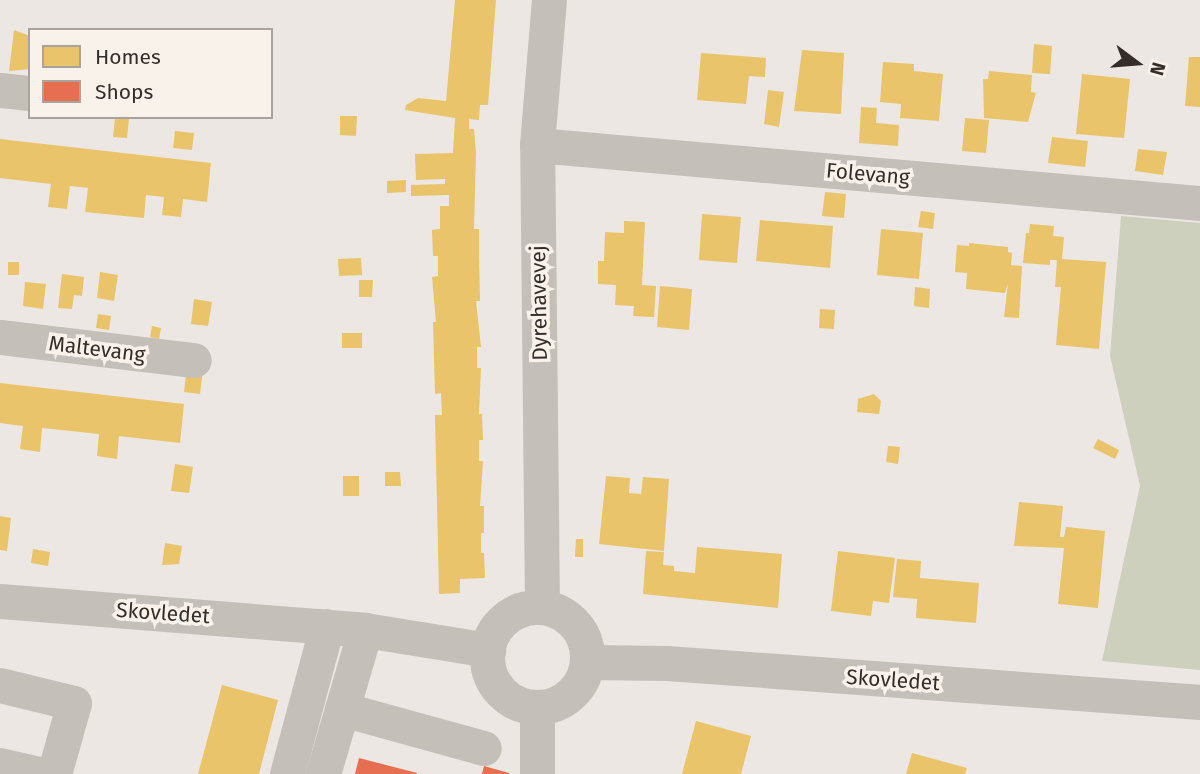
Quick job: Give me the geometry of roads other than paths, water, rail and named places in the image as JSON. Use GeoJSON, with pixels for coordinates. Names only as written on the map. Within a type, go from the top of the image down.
{"type":"FeatureCollection","features":[{"type":"Feature","properties":{"kind":"street","name":"Dyrehavevej"},"geometry":{"type":"LineString","coordinates":[[542,607],[537,145],[549,0]]}},
{"type":"Feature","properties":{"kind":"street"},"geometry":{"type":"LineString","coordinates":[[0,90],[28,93]]}},
{"type":"Feature","properties":{"kind":"street","name":"Folevang"},"geometry":{"type":"LineString","coordinates":[[537,145],[1200,203]]}},
{"type":"Feature","properties":{"kind":"street","name":"Maltevang"},"geometry":{"type":"LineString","coordinates":[[0,337],[194,360]]}},
{"type":"Feature","properties":{"kind":"street","name":"Skovledet"},"geometry":{"type":"LineString","coordinates":[[0,601],[327,626],[488,650]]}},
{"type":"Feature","properties":{"kind":"street"},"geometry":{"type":"LineString","coordinates":[[542,607],[561,613],[576,625],[585,643],[587,662],[582,680],[570,694],[555,704],[537,707],[516,702],[500,689],[489,671],[488,650],[494,632],[507,618],[524,609],[542,607]]}},
{"type":"Feature","properties":{"kind":"street"},"geometry":{"type":"LineString","coordinates":[[287,774],[327,626]]}},
{"type":"Feature","properties":{"kind":"street"},"geometry":{"type":"LineString","coordinates":[[323,774],[365,630]]}},
{"type":"Feature","properties":{"kind":"street","name":"Skovledet"},"geometry":{"type":"LineString","coordinates":[[587,662],[667,663],[1200,702]]}},
{"type":"Feature","properties":{"kind":"street"},"geometry":{"type":"LineString","coordinates":[[0,685],[74,703],[54,774]]}},
{"type":"Feature","properties":{"kind":"street"},"geometry":{"type":"LineString","coordinates":[[537,707],[537,774]]}},
{"type":"Feature","properties":{"kind":"street"},"geometry":{"type":"LineString","coordinates":[[342,709],[484,748]]}},
{"type":"Feature","properties":{"kind":"street"},"geometry":{"type":"LineString","coordinates":[[0,765],[38,774]]}}]}
